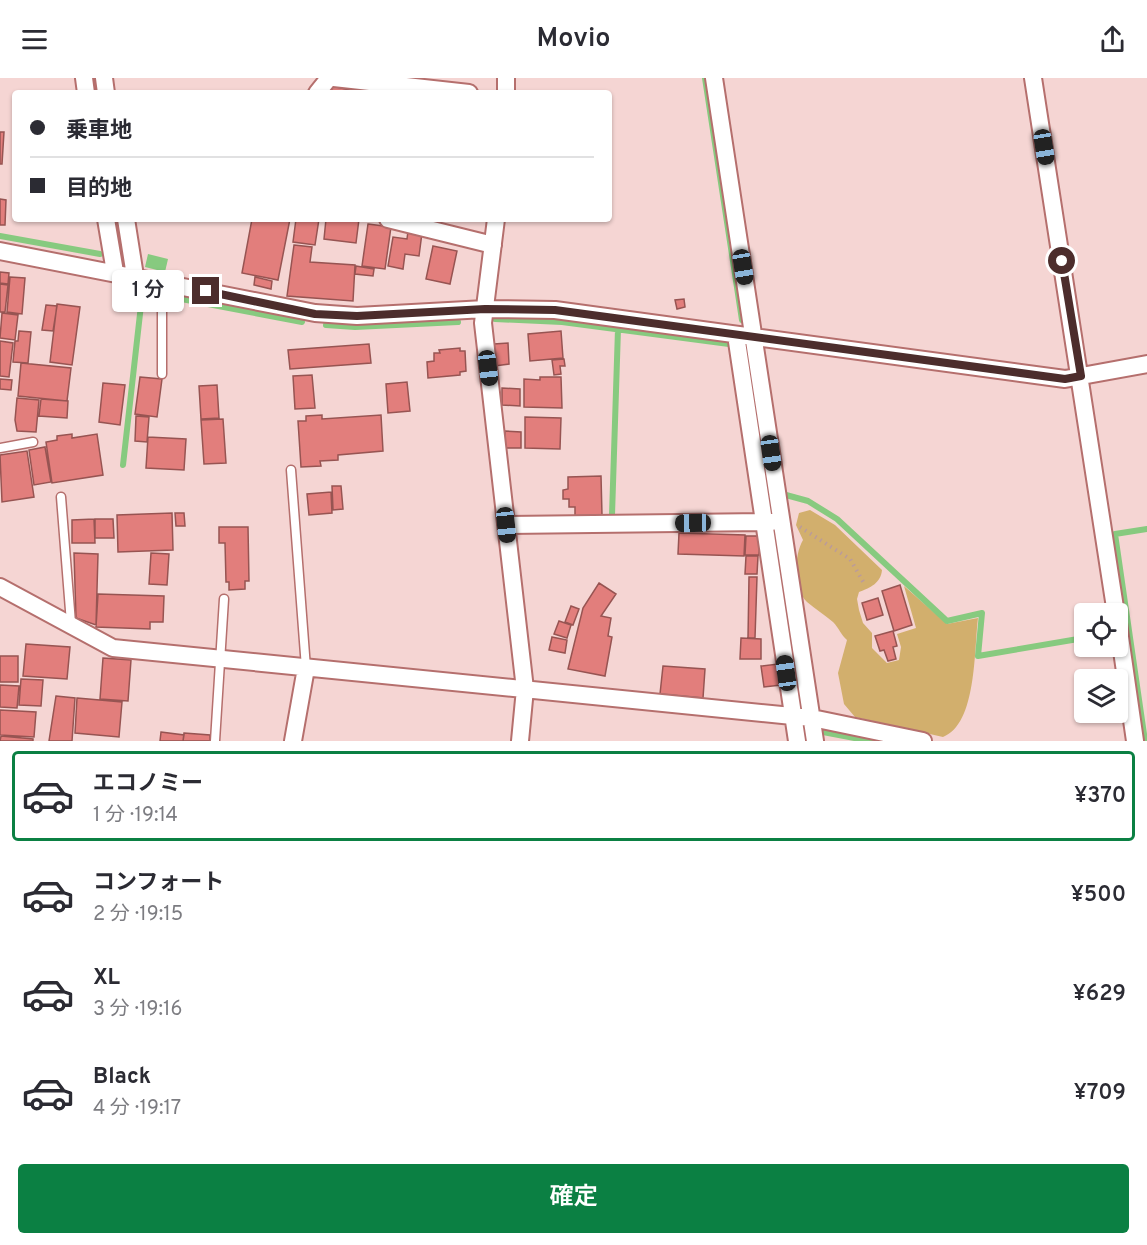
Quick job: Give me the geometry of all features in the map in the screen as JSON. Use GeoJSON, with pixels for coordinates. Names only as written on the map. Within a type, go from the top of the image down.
{"type":"FeatureCollection","features":[{"type":"Feature","properties":{"kind":"street"},"geometry":{"type":"LineString","coordinates":[[319,90],[329,78]]}},
{"type":"Feature","properties":{"kind":"street"},"geometry":{"type":"LineString","coordinates":[[334,78],[442,90]]}},
{"type":"Feature","properties":{"kind":"street"},"geometry":{"type":"LineString","coordinates":[[714,78],[815,741]]}},
{"type":"Feature","properties":{"kind":"street"},"geometry":{"type":"LineString","coordinates":[[1033,78],[1114,603]]}},
{"type":"Feature","properties":{"kind":"street"},"geometry":{"type":"LineString","coordinates":[[107,222],[115,272]]}},
{"type":"Feature","properties":{"kind":"street"},"geometry":{"type":"LineString","coordinates":[[126,222],[135,276]]}},
{"type":"Feature","properties":{"kind":"street"},"geometry":{"type":"LineString","coordinates":[[400,222],[493,245]]}},
{"type":"Feature","properties":{"kind":"street"},"geometry":{"type":"LineString","coordinates":[[496,222],[483,323],[525,689],[520,741]]}},
{"type":"Feature","properties":{"kind":"street"},"geometry":{"type":"LineString","coordinates":[[0,251],[135,276],[315,314],[357,316],[485,309],[555,310],[1065,379],[1147,364]]}},
{"type":"Feature","properties":{"kind":"street"},"geometry":{"type":"LineString","coordinates":[[736,335],[796,741]]}},
{"type":"Feature","properties":{"kind":"street"},"geometry":{"type":"LineString","coordinates":[[506,525],[782,522]]}},
{"type":"Feature","properties":{"kind":"street"},"geometry":{"type":"LineString","coordinates":[[0,587],[113,648],[812,718],[923,741]]}},
{"type":"Feature","properties":{"kind":"street"},"geometry":{"type":"LineString","coordinates":[[1123,657],[1135,741]]}},
{"type":"Feature","properties":{"kind":"street"},"geometry":{"type":"LineString","coordinates":[[293,741],[306,668]]}},
{"type":"Feature","properties":{"kind":"lane"},"geometry":{"type":"LineString","coordinates":[[162,282],[162,374]]}},
{"type":"Feature","properties":{"kind":"lane"},"geometry":{"type":"LineString","coordinates":[[0,448],[33,442]]}},
{"type":"Feature","properties":{"kind":"lane"},"geometry":{"type":"LineString","coordinates":[[291,470],[306,668]]}},
{"type":"Feature","properties":{"kind":"lane"},"geometry":{"type":"LineString","coordinates":[[61,497],[70,623]]}},
{"type":"Feature","properties":{"kind":"lane"},"geometry":{"type":"LineString","coordinates":[[214,741],[224,599]]}},
{"type":"Feature","properties":{"kind":"path"},"geometry":{"type":"LineString","coordinates":[[782,522],[791,521],[850,559],[864,585]]}},
{"type":"Feature","properties":{"kind":"shaded area"},"geometry":{"type":"Polygon","coordinates":[[[148,254],[168,259],[165,272],[145,267],[148,254]]]}},
{"type":"Feature","properties":{"kind":"shaded area"},"geometry":{"type":"Polygon","coordinates":[[[810,510],[835,525],[882,570],[877,582],[859,592],[857,599],[863,623],[872,633],[872,648],[887,663],[899,660],[901,647],[897,634],[916,628],[904,586],[947,624],[978,618],[972,684],[968,702],[954,729],[943,737],[855,717],[844,704],[838,673],[847,640],[833,622],[802,596],[797,580],[798,554],[803,540],[796,525],[799,513],[810,510]]]}},
{"type":"Feature","properties":{"kind":"building"},"geometry":{"type":"Polygon","coordinates":[[[332,86],[350,90],[331,90],[332,86]]]}},
{"type":"Feature","properties":{"kind":"building"},"geometry":{"type":"Polygon","coordinates":[[[0,132],[4,132],[2,164],[0,164],[0,132]]]}},
{"type":"Feature","properties":{"kind":"building"},"geometry":{"type":"Polygon","coordinates":[[[0,199],[6,200],[5,225],[0,225],[0,199]]]}},
{"type":"Feature","properties":{"kind":"building"},"geometry":{"type":"Polygon","coordinates":[[[251,222],[289,222],[278,280],[242,273],[251,222]]]}},
{"type":"Feature","properties":{"kind":"building"},"geometry":{"type":"Polygon","coordinates":[[[296,222],[319,222],[315,245],[293,242],[296,222]]]}},
{"type":"Feature","properties":{"kind":"building"},"geometry":{"type":"Polygon","coordinates":[[[326,222],[359,222],[356,243],[324,239],[326,222]]]}},
{"type":"Feature","properties":{"kind":"building"},"geometry":{"type":"Polygon","coordinates":[[[368,224],[391,227],[385,269],[362,266],[368,224]]]}},
{"type":"Feature","properties":{"kind":"building"},"geometry":{"type":"Polygon","coordinates":[[[408,231],[422,233],[419,256],[405,254],[403,269],[388,266],[393,237],[407,239],[408,231]]]}},
{"type":"Feature","properties":{"kind":"building"},"geometry":{"type":"Polygon","coordinates":[[[294,245],[312,247],[310,262],[355,265],[353,301],[287,296],[294,245]]]}},
{"type":"Feature","properties":{"kind":"building"},"geometry":{"type":"Polygon","coordinates":[[[433,246],[457,251],[450,284],[426,279],[433,246]]]}},
{"type":"Feature","properties":{"kind":"building"},"geometry":{"type":"Polygon","coordinates":[[[356,266],[374,269],[373,276],[355,274],[356,266]]]}},
{"type":"Feature","properties":{"kind":"building"},"geometry":{"type":"Polygon","coordinates":[[[0,272],[9,273],[8,284],[0,283],[0,272]]]}},
{"type":"Feature","properties":{"kind":"building"},"geometry":{"type":"Polygon","coordinates":[[[10,277],[25,278],[22,314],[7,312],[10,277]]]}},
{"type":"Feature","properties":{"kind":"building"},"geometry":{"type":"Polygon","coordinates":[[[255,277],[272,281],[271,289],[254,285],[255,277]]]}},
{"type":"Feature","properties":{"kind":"building"},"geometry":{"type":"Polygon","coordinates":[[[0,284],[8,285],[5,312],[0,312],[0,284]]]}},
{"type":"Feature","properties":{"kind":"building"},"geometry":{"type":"Polygon","coordinates":[[[684,299],[685,307],[677,309],[675,300],[684,299]]]}},
{"type":"Feature","properties":{"kind":"building"},"geometry":{"type":"Polygon","coordinates":[[[57,304],[80,307],[72,365],[50,362],[57,304]]]}},
{"type":"Feature","properties":{"kind":"building"},"geometry":{"type":"Polygon","coordinates":[[[46,305],[57,306],[53,331],[42,330],[46,305]]]}},
{"type":"Feature","properties":{"kind":"building"},"geometry":{"type":"Polygon","coordinates":[[[2,313],[18,315],[15,340],[0,338],[2,313]]]}},
{"type":"Feature","properties":{"kind":"building"},"geometry":{"type":"Polygon","coordinates":[[[19,331],[31,332],[28,363],[13,362],[15,341],[18,341],[19,331]]]}},
{"type":"Feature","properties":{"kind":"building"},"geometry":{"type":"Polygon","coordinates":[[[561,331],[563,358],[530,361],[528,334],[561,331]]]}},
{"type":"Feature","properties":{"kind":"building"},"geometry":{"type":"Polygon","coordinates":[[[0,341],[13,343],[9,377],[0,376],[0,341]]]}},
{"type":"Feature","properties":{"kind":"building"},"geometry":{"type":"Polygon","coordinates":[[[508,343],[509,364],[495,366],[494,344],[508,343]]]}},
{"type":"Feature","properties":{"kind":"building"},"geometry":{"type":"Polygon","coordinates":[[[369,344],[371,363],[290,369],[288,350],[369,344]]]}},
{"type":"Feature","properties":{"kind":"building"},"geometry":{"type":"Polygon","coordinates":[[[460,348],[460,351],[465,351],[466,371],[460,372],[460,375],[428,378],[427,362],[434,361],[434,353],[440,353],[439,350],[460,348]]]}},
{"type":"Feature","properties":{"kind":"building"},"geometry":{"type":"Polygon","coordinates":[[[564,359],[565,366],[560,366],[561,374],[554,375],[552,360],[564,359]]]}},
{"type":"Feature","properties":{"kind":"building"},"geometry":{"type":"Polygon","coordinates":[[[21,363],[71,368],[67,401],[18,396],[21,363]]]}},
{"type":"Feature","properties":{"kind":"building"},"geometry":{"type":"Polygon","coordinates":[[[312,375],[315,408],[295,409],[293,376],[312,375]]]}},
{"type":"Feature","properties":{"kind":"building"},"geometry":{"type":"Polygon","coordinates":[[[140,377],[162,379],[157,417],[135,414],[140,377]]]}},
{"type":"Feature","properties":{"kind":"building"},"geometry":{"type":"Polygon","coordinates":[[[540,377],[561,377],[562,408],[524,407],[524,379],[540,380],[540,377]]]}},
{"type":"Feature","properties":{"kind":"building"},"geometry":{"type":"Polygon","coordinates":[[[0,379],[12,380],[11,390],[0,389],[0,379]]]}},
{"type":"Feature","properties":{"kind":"building"},"geometry":{"type":"Polygon","coordinates":[[[407,382],[410,411],[388,413],[386,384],[407,382]]]}},
{"type":"Feature","properties":{"kind":"building"},"geometry":{"type":"Polygon","coordinates":[[[103,383],[125,385],[120,425],[99,422],[103,383]]]}},
{"type":"Feature","properties":{"kind":"building"},"geometry":{"type":"Polygon","coordinates":[[[217,385],[219,418],[201,419],[199,386],[217,385]]]}},
{"type":"Feature","properties":{"kind":"building"},"geometry":{"type":"Polygon","coordinates":[[[502,388],[520,389],[520,406],[502,405],[502,388]]]}},
{"type":"Feature","properties":{"kind":"building"},"geometry":{"type":"Polygon","coordinates":[[[17,398],[39,400],[36,432],[17,431],[15,420],[17,398]]]}},
{"type":"Feature","properties":{"kind":"building"},"geometry":{"type":"Polygon","coordinates":[[[41,399],[68,401],[67,418],[39,416],[41,399]]]}},
{"type":"Feature","properties":{"kind":"building"},"geometry":{"type":"Polygon","coordinates":[[[322,415],[322,419],[381,415],[383,451],[338,455],[338,460],[320,461],[321,466],[301,467],[298,421],[306,421],[306,416],[322,415]]]}},
{"type":"Feature","properties":{"kind":"building"},"geometry":{"type":"Polygon","coordinates":[[[136,416],[149,417],[147,442],[135,441],[136,416]]]}},
{"type":"Feature","properties":{"kind":"building"},"geometry":{"type":"Polygon","coordinates":[[[525,417],[561,418],[560,449],[525,448],[525,417]]]}},
{"type":"Feature","properties":{"kind":"building"},"geometry":{"type":"Polygon","coordinates":[[[223,419],[226,463],[204,464],[201,420],[223,419]]]}},
{"type":"Feature","properties":{"kind":"building"},"geometry":{"type":"Polygon","coordinates":[[[505,431],[521,432],[521,448],[505,448],[505,431]]]}},
{"type":"Feature","properties":{"kind":"building"},"geometry":{"type":"Polygon","coordinates":[[[72,434],[72,438],[97,434],[103,475],[52,483],[46,442],[57,440],[57,436],[72,434]]]}},
{"type":"Feature","properties":{"kind":"building"},"geometry":{"type":"Polygon","coordinates":[[[148,437],[186,439],[184,470],[146,468],[148,437]]]}},
{"type":"Feature","properties":{"kind":"building"},"geometry":{"type":"Polygon","coordinates":[[[45,447],[51,482],[34,485],[29,450],[45,447]]]}},
{"type":"Feature","properties":{"kind":"building"},"geometry":{"type":"Polygon","coordinates":[[[27,451],[34,497],[2,502],[0,455],[27,451]]]}},
{"type":"Feature","properties":{"kind":"building"},"geometry":{"type":"Polygon","coordinates":[[[601,476],[602,515],[575,516],[575,507],[569,507],[569,499],[563,499],[563,490],[568,489],[568,477],[601,476]]]}},
{"type":"Feature","properties":{"kind":"building"},"geometry":{"type":"Polygon","coordinates":[[[332,486],[341,486],[343,509],[333,510],[332,486]]]}},
{"type":"Feature","properties":{"kind":"building"},"geometry":{"type":"Polygon","coordinates":[[[331,492],[332,513],[309,515],[307,494],[331,492]]]}},
{"type":"Feature","properties":{"kind":"building"},"geometry":{"type":"Polygon","coordinates":[[[172,513],[173,550],[118,552],[117,515],[172,513]]]}},
{"type":"Feature","properties":{"kind":"building"},"geometry":{"type":"Polygon","coordinates":[[[175,513],[184,513],[185,526],[176,526],[175,513]]]}},
{"type":"Feature","properties":{"kind":"building"},"geometry":{"type":"Polygon","coordinates":[[[94,519],[95,543],[72,543],[72,520],[94,519]]]}},
{"type":"Feature","properties":{"kind":"building"},"geometry":{"type":"Polygon","coordinates":[[[95,519],[113,519],[114,538],[95,538],[95,519]]]}},
{"type":"Feature","properties":{"kind":"building"},"geometry":{"type":"Polygon","coordinates":[[[219,527],[248,527],[249,581],[245,581],[245,589],[229,590],[229,582],[226,582],[225,543],[219,543],[219,527]]]}},
{"type":"Feature","properties":{"kind":"building"},"geometry":{"type":"Polygon","coordinates":[[[679,533],[745,535],[744,556],[678,554],[679,533]]]}},
{"type":"Feature","properties":{"kind":"building"},"geometry":{"type":"Polygon","coordinates":[[[746,536],[760,536],[759,555],[745,555],[746,536]]]}},
{"type":"Feature","properties":{"kind":"building"},"geometry":{"type":"Polygon","coordinates":[[[74,553],[98,554],[96,625],[76,618],[74,553]]]}},
{"type":"Feature","properties":{"kind":"building"},"geometry":{"type":"Polygon","coordinates":[[[151,553],[169,554],[167,585],[149,584],[151,553]]]}},
{"type":"Feature","properties":{"kind":"building"},"geometry":{"type":"Polygon","coordinates":[[[746,556],[758,556],[757,574],[745,574],[746,556]]]}},
{"type":"Feature","properties":{"kind":"building"},"geometry":{"type":"Polygon","coordinates":[[[749,577],[757,577],[755,638],[748,638],[749,577]]]}},
{"type":"Feature","properties":{"kind":"building"},"geometry":{"type":"Polygon","coordinates":[[[599,583],[616,594],[601,616],[611,618],[608,636],[612,637],[605,676],[568,669],[583,608],[599,583]]]}},
{"type":"Feature","properties":{"kind":"building"},"geometry":{"type":"Polygon","coordinates":[[[900,585],[912,625],[894,631],[882,591],[900,585]]]}},
{"type":"Feature","properties":{"kind":"building"},"geometry":{"type":"Polygon","coordinates":[[[98,594],[164,596],[163,622],[150,622],[150,629],[96,627],[98,594]]]}},
{"type":"Feature","properties":{"kind":"building"},"geometry":{"type":"Polygon","coordinates":[[[878,598],[883,615],[867,620],[862,603],[878,598]]]}},
{"type":"Feature","properties":{"kind":"building"},"geometry":{"type":"Polygon","coordinates":[[[571,606],[579,609],[573,625],[565,622],[571,606]]]}},
{"type":"Feature","properties":{"kind":"building"},"geometry":{"type":"Polygon","coordinates":[[[559,621],[571,625],[567,638],[554,634],[559,621]]]}},
{"type":"Feature","properties":{"kind":"building"},"geometry":{"type":"Polygon","coordinates":[[[893,631],[897,646],[893,647],[896,659],[888,661],[884,650],[880,651],[875,636],[893,631]]]}},
{"type":"Feature","properties":{"kind":"building"},"geometry":{"type":"Polygon","coordinates":[[[552,637],[567,640],[565,653],[549,650],[552,637]]]}},
{"type":"Feature","properties":{"kind":"building"},"geometry":{"type":"Polygon","coordinates":[[[741,638],[761,639],[761,659],[740,659],[741,638]]]}},
{"type":"Feature","properties":{"kind":"building"},"geometry":{"type":"Polygon","coordinates":[[[26,644],[70,647],[67,679],[23,676],[26,644]]]}},
{"type":"Feature","properties":{"kind":"building"},"geometry":{"type":"Polygon","coordinates":[[[0,656],[18,656],[18,682],[0,682],[0,656]]]}},
{"type":"Feature","properties":{"kind":"building"},"geometry":{"type":"Polygon","coordinates":[[[103,658],[131,660],[128,701],[100,699],[103,658]]]}},
{"type":"Feature","properties":{"kind":"building"},"geometry":{"type":"Polygon","coordinates":[[[778,664],[781,685],[764,687],[761,666],[778,664]]]}},
{"type":"Feature","properties":{"kind":"building"},"geometry":{"type":"Polygon","coordinates":[[[663,666],[705,669],[703,698],[660,694],[663,666]]]}},
{"type":"Feature","properties":{"kind":"building"},"geometry":{"type":"Polygon","coordinates":[[[21,679],[43,680],[41,706],[19,705],[21,679]]]}},
{"type":"Feature","properties":{"kind":"building"},"geometry":{"type":"Polygon","coordinates":[[[0,685],[19,686],[17,708],[0,707],[0,685]]]}},
{"type":"Feature","properties":{"kind":"building"},"geometry":{"type":"Polygon","coordinates":[[[56,696],[75,698],[72,741],[49,741],[56,696]]]}},
{"type":"Feature","properties":{"kind":"building"},"geometry":{"type":"Polygon","coordinates":[[[77,698],[122,702],[119,737],[75,733],[77,698]]]}},
{"type":"Feature","properties":{"kind":"building"},"geometry":{"type":"Polygon","coordinates":[[[0,710],[36,712],[34,737],[0,735],[0,710]]]}},
{"type":"Feature","properties":{"kind":"building"},"geometry":{"type":"Polygon","coordinates":[[[161,732],[184,735],[183,741],[160,741],[161,732]]]}},
{"type":"Feature","properties":{"kind":"building"},"geometry":{"type":"Polygon","coordinates":[[[184,733],[210,735],[210,741],[183,741],[184,733]]]}},
{"type":"Feature","properties":{"kind":"building"},"geometry":{"type":"Polygon","coordinates":[[[1,736],[33,739],[33,741],[0,741],[1,736]]]}},
{"type":"Feature","properties":{"kind":"waterway"},"geometry":{"type":"LineString","coordinates":[[94,78],[96,90]]}},
{"type":"Feature","properties":{"kind":"waterway"},"geometry":{"type":"LineString","coordinates":[[705,78],[742,320]]}},
{"type":"Feature","properties":{"kind":"waterway"},"geometry":{"type":"LineString","coordinates":[[116,222],[122,258]]}},
{"type":"Feature","properties":{"kind":"waterway"},"geometry":{"type":"LineString","coordinates":[[0,236],[100,254]]}},
{"type":"Feature","properties":{"kind":"waterway"},"geometry":{"type":"LineString","coordinates":[[131,291],[145,293]]}},
{"type":"Feature","properties":{"kind":"waterway"},"geometry":{"type":"LineString","coordinates":[[171,297],[302,322]]}},
{"type":"Feature","properties":{"kind":"waterway"},"geometry":{"type":"LineString","coordinates":[[123,465],[141,305]]}},
{"type":"Feature","properties":{"kind":"waterway"},"geometry":{"type":"LineString","coordinates":[[495,319],[562,322],[729,344]]}},
{"type":"Feature","properties":{"kind":"waterway"},"geometry":{"type":"LineString","coordinates":[[326,325],[355,327],[458,322]]}},
{"type":"Feature","properties":{"kind":"waterway"},"geometry":{"type":"LineString","coordinates":[[612,515],[618,329]]}},
{"type":"Feature","properties":{"kind":"waterway"},"geometry":{"type":"LineString","coordinates":[[746,345],[771,510]]}},
{"type":"Feature","properties":{"kind":"waterway"},"geometry":{"type":"LineString","coordinates":[[786,495],[808,501],[837,519],[947,621],[982,613],[978,656],[1074,640]]}},
{"type":"Feature","properties":{"kind":"waterway"},"geometry":{"type":"LineString","coordinates":[[1145,741],[1115,534],[1147,529]]}},
{"type":"Feature","properties":{"kind":"waterway"},"geometry":{"type":"LineString","coordinates":[[774,531],[801,704]]}},
{"type":"Feature","properties":{"kind":"waterway"},"geometry":{"type":"LineString","coordinates":[[805,729],[806,741]]}},
{"type":"Feature","properties":{"kind":"waterway"},"geometry":{"type":"LineString","coordinates":[[823,732],[870,741]]}},
{"type":"Feature","properties":{"kind":"route"},"geometry":{"type":"LineString","coordinates":[[206,291],[315,314],[357,316],[485,309],[555,310],[1065,379],[1081,376],[1062,261]]}}]}
